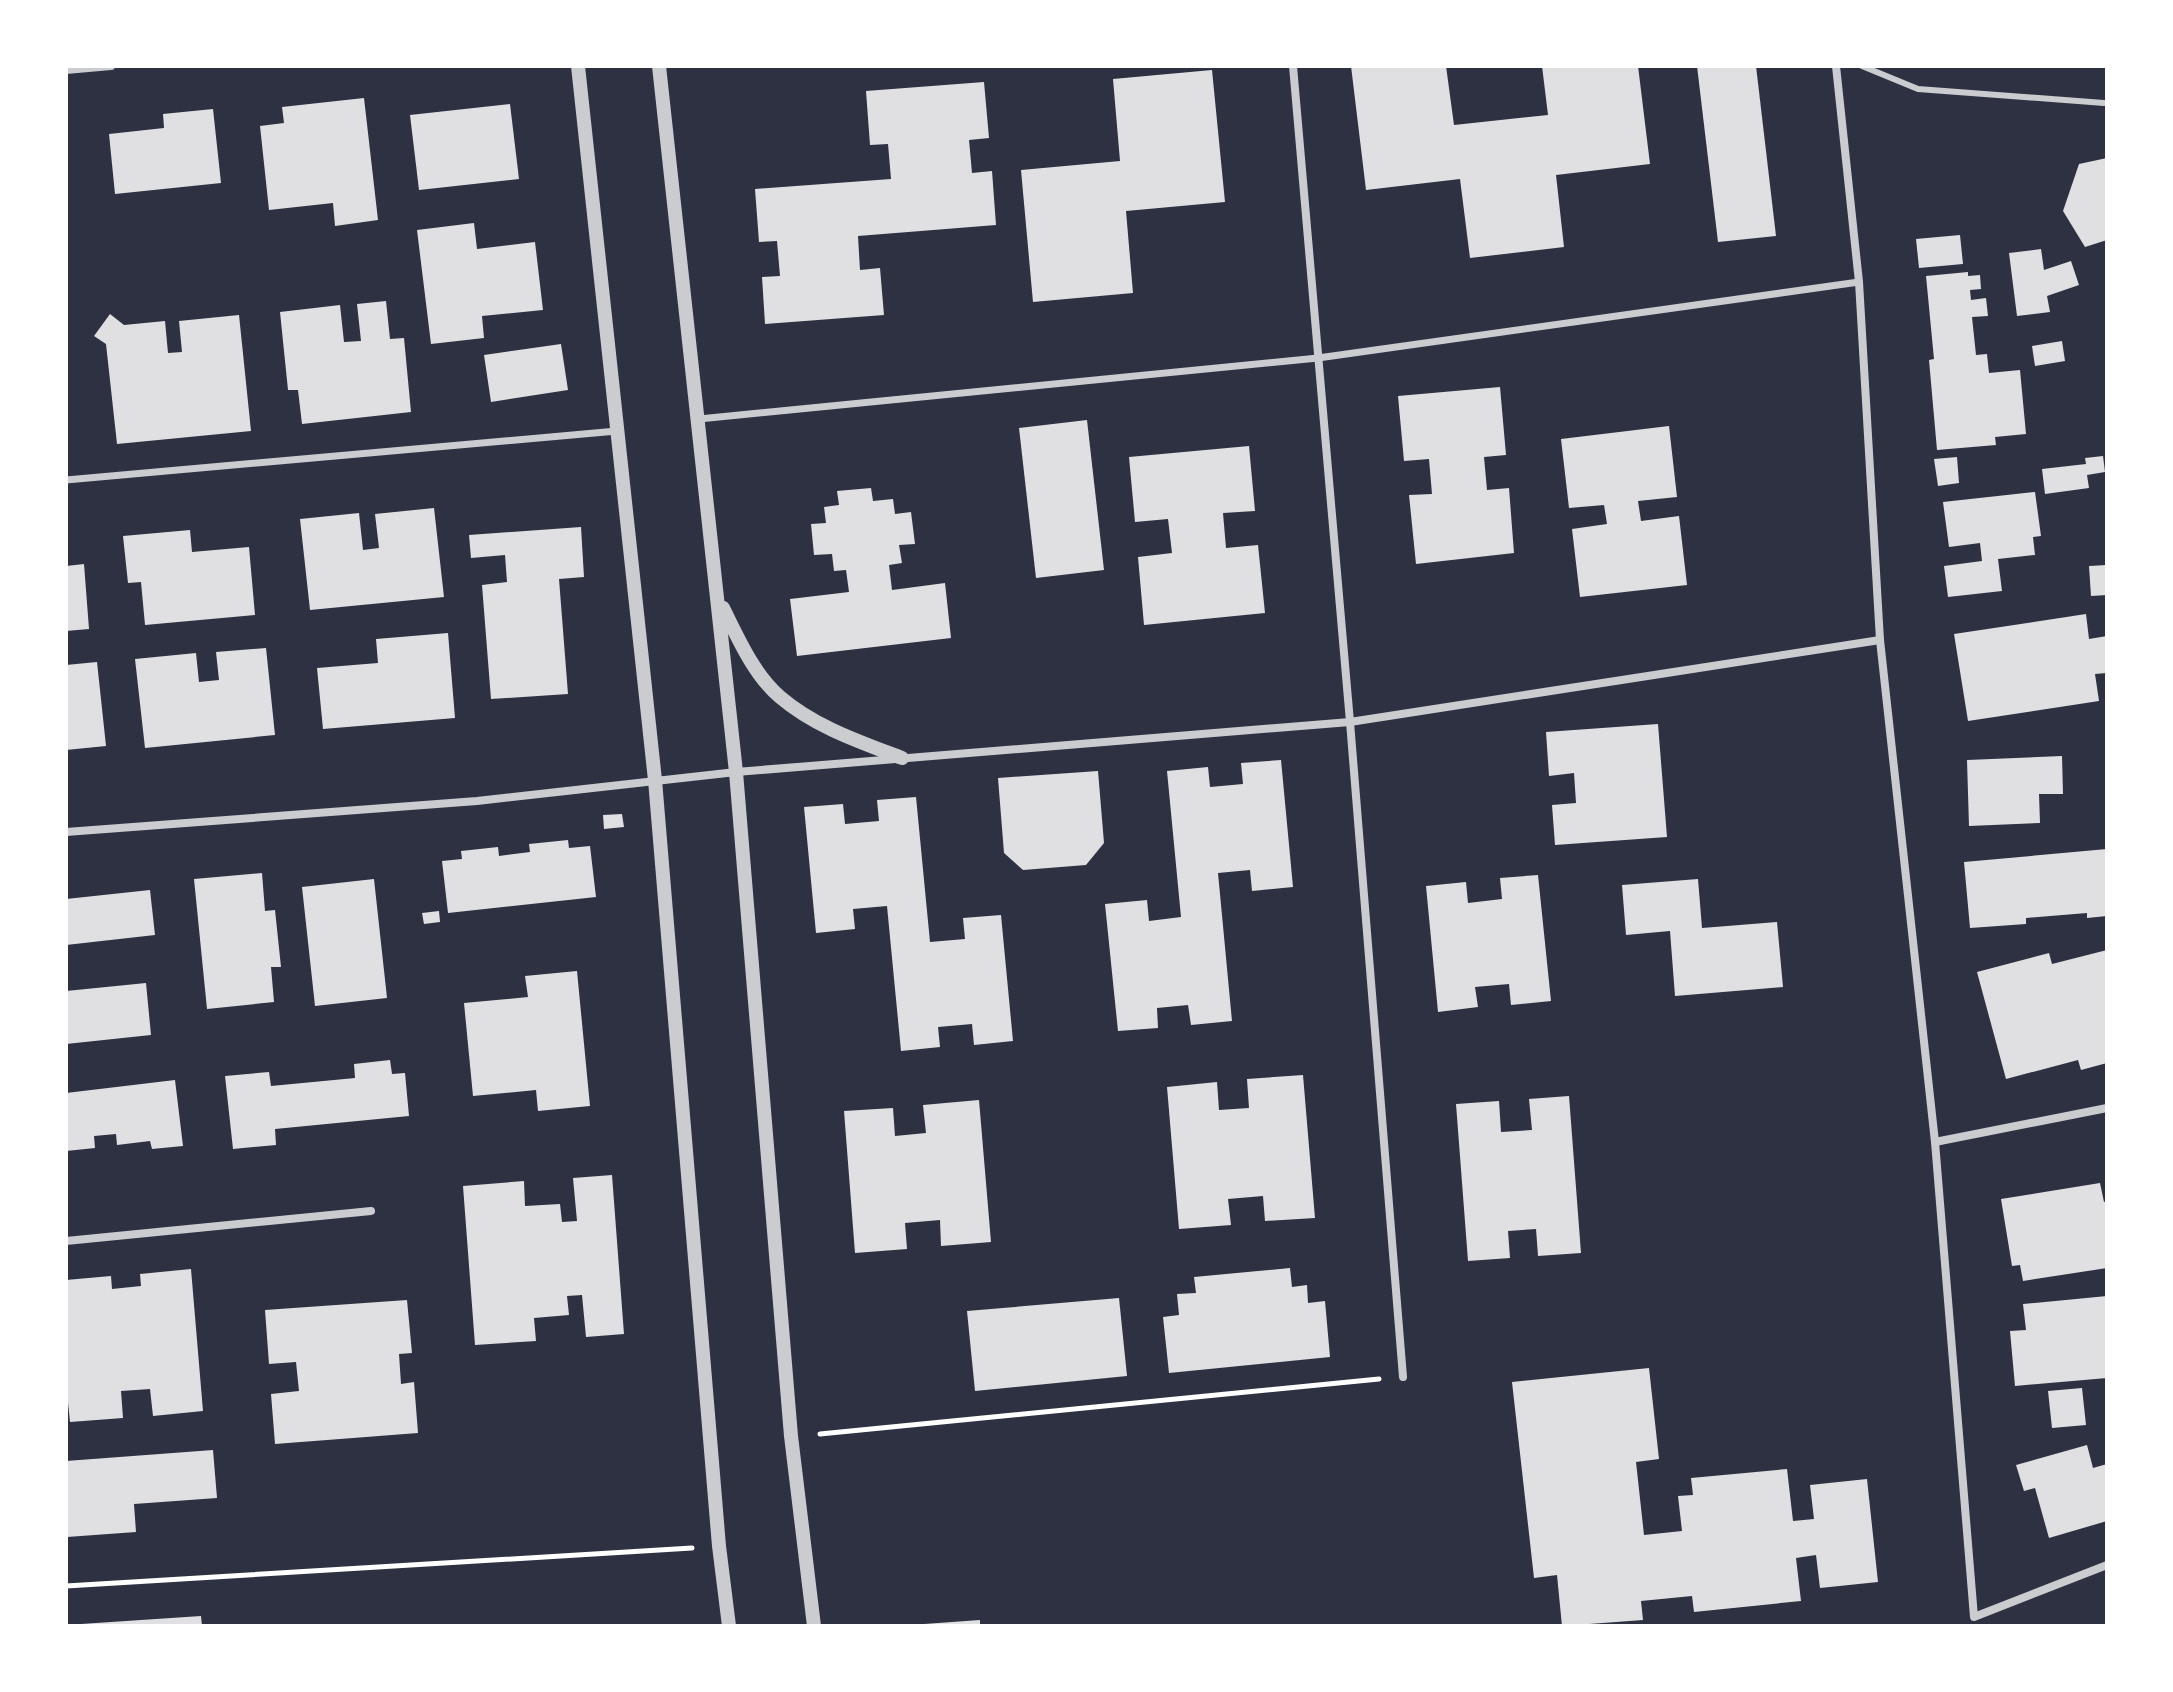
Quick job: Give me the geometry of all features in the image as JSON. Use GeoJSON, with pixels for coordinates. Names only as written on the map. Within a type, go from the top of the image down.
{"type":"FeatureCollection","features":[{"type":"Feature","properties":{"kind":"street"},"geometry":{"type":"LineString","coordinates":[[66,70],[111,66]]}},
{"type":"Feature","properties":{"kind":"street"},"geometry":{"type":"LineString","coordinates":[[578,66],[655,780],[719,1546],[729,1626]]}},
{"type":"Feature","properties":{"kind":"street"},"geometry":{"type":"LineString","coordinates":[[659,66],[736,772],[791,1436],[814,1626]]}},
{"type":"Feature","properties":{"kind":"street"},"geometry":{"type":"LineString","coordinates":[[1293,66],[1403,1377]]}},
{"type":"Feature","properties":{"kind":"street"},"geometry":{"type":"LineString","coordinates":[[1836,66],[1859,282],[1880,640],[1935,1142],[1974,1617],[2107,1565]]}},
{"type":"Feature","properties":{"kind":"street"},"geometry":{"type":"LineString","coordinates":[[699,419],[1318,358],[1859,282]]}},
{"type":"Feature","properties":{"kind":"street"},"geometry":{"type":"LineString","coordinates":[[66,480],[619,431]]}},
{"type":"Feature","properties":{"kind":"street"},"geometry":{"type":"LineString","coordinates":[[718,597],[747,655],[779,696],[836,733],[902,758]]}},
{"type":"Feature","properties":{"kind":"street"},"geometry":{"type":"LineString","coordinates":[[66,832],[477,801],[736,772],[1350,722],[1880,640]]}},
{"type":"Feature","properties":{"kind":"street"},"geometry":{"type":"LineString","coordinates":[[1935,1142],[2107,1108]]}},
{"type":"Feature","properties":{"kind":"street"},"geometry":{"type":"LineString","coordinates":[[66,1241],[371,1211]]}},
{"type":"Feature","properties":{"kind":"lane"},"geometry":{"type":"LineString","coordinates":[[1862,66],[1918,89],[2104,103]]}},
{"type":"Feature","properties":{"kind":"path"},"geometry":{"type":"LineString","coordinates":[[791,1436],[1403,1377]]}},
{"type":"Feature","properties":{"kind":"path"},"geometry":{"type":"LineString","coordinates":[[66,1586],[719,1546]]}},
{"type":"Feature","properties":{"kind":"building"},"geometry":{"type":"Polygon","coordinates":[[[1351,66],[1446,66],[1454,125],[1548,115],[1542,66],[1638,66],[1650,164],[1556,175],[1564,247],[1470,258],[1460,179],[1366,190],[1351,66]]]}},
{"type":"Feature","properties":{"kind":"building"},"geometry":{"type":"Polygon","coordinates":[[[1697,66],[1756,66],[1776,236],[1718,242],[1697,66]]]}},
{"type":"Feature","properties":{"kind":"building"},"geometry":{"type":"Polygon","coordinates":[[[1212,70],[1225,202],[1126,211],[1133,293],[1033,302],[1021,170],[1120,161],[1113,79],[1212,70]]]}},
{"type":"Feature","properties":{"kind":"building"},"geometry":{"type":"Polygon","coordinates":[[[984,82],[989,138],[969,140],[972,173],[992,171],[996,225],[858,236],[860,270],[880,268],[884,315],[765,324],[762,277],[780,276],[777,241],[759,242],[755,189],[891,179],[888,144],[870,145],[866,91],[984,82]]]}},
{"type":"Feature","properties":{"kind":"building"},"geometry":{"type":"Polygon","coordinates":[[[364,98],[378,220],[335,226],[333,203],[269,210],[260,126],[284,123],[282,107],[364,98]]]}},
{"type":"Feature","properties":{"kind":"building"},"geometry":{"type":"Polygon","coordinates":[[[510,104],[519,179],[419,190],[410,115],[510,104]]]}},
{"type":"Feature","properties":{"kind":"building"},"geometry":{"type":"Polygon","coordinates":[[[213,109],[221,183],[115,194],[109,134],[164,128],[163,114],[213,109]]]}},
{"type":"Feature","properties":{"kind":"building"},"geometry":{"type":"Polygon","coordinates":[[[2107,158],[2107,240],[2085,247],[2063,211],[2079,164],[2107,158]]]}},
{"type":"Feature","properties":{"kind":"building"},"geometry":{"type":"Polygon","coordinates":[[[474,223],[477,249],[535,242],[543,310],[482,316],[484,338],[431,344],[417,230],[474,223]]]}},
{"type":"Feature","properties":{"kind":"building"},"geometry":{"type":"Polygon","coordinates":[[[1960,235],[1963,264],[1919,268],[1916,239],[1960,235]]]}},
{"type":"Feature","properties":{"kind":"building"},"geometry":{"type":"Polygon","coordinates":[[[2041,249],[2044,270],[2071,261],[2079,285],[2047,296],[2050,312],[2017,316],[2009,253],[2041,249]]]}},
{"type":"Feature","properties":{"kind":"building"},"geometry":{"type":"Polygon","coordinates":[[[1968,272],[1968,276],[1980,275],[1981,289],[1970,290],[1971,300],[1986,298],[1988,316],[1972,317],[1976,355],[1987,354],[1989,373],[2020,370],[2026,434],[1995,437],[1996,445],[1937,450],[1929,360],[1934,359],[1926,276],[1968,272]]]}},
{"type":"Feature","properties":{"kind":"building"},"geometry":{"type":"Polygon","coordinates":[[[386,301],[390,339],[404,338],[411,412],[302,424],[298,390],[288,390],[280,312],[340,305],[344,342],[361,341],[357,304],[386,301]]]}},
{"type":"Feature","properties":{"kind":"building"},"geometry":{"type":"Polygon","coordinates":[[[110,314],[124,325],[165,321],[168,353],[182,352],[179,321],[239,315],[251,431],[117,444],[106,344],[94,336],[110,314]]]}},
{"type":"Feature","properties":{"kind":"building"},"geometry":{"type":"Polygon","coordinates":[[[2062,341],[2065,361],[2035,366],[2032,346],[2062,341]]]}},
{"type":"Feature","properties":{"kind":"building"},"geometry":{"type":"Polygon","coordinates":[[[561,344],[568,390],[491,402],[484,355],[561,344]]]}},
{"type":"Feature","properties":{"kind":"building"},"geometry":{"type":"Polygon","coordinates":[[[1500,387],[1506,455],[1484,457],[1487,490],[1509,488],[1514,553],[1416,564],[1409,495],[1432,494],[1429,459],[1404,461],[1398,396],[1500,387]]]}},
{"type":"Feature","properties":{"kind":"building"},"geometry":{"type":"Polygon","coordinates":[[[1087,420],[1104,570],[1036,578],[1019,428],[1087,420]]]}},
{"type":"Feature","properties":{"kind":"building"},"geometry":{"type":"Polygon","coordinates":[[[1669,426],[1677,497],[1638,501],[1641,521],[1679,516],[1687,585],[1580,597],[1572,529],[1607,524],[1604,505],[1569,508],[1561,439],[1669,426]]]}},
{"type":"Feature","properties":{"kind":"building"},"geometry":{"type":"Polygon","coordinates":[[[1249,446],[1255,511],[1223,513],[1226,548],[1258,545],[1265,613],[1144,625],[1138,557],[1172,553],[1168,519],[1135,522],[1129,457],[1249,446]]]}},
{"type":"Feature","properties":{"kind":"building"},"geometry":{"type":"Polygon","coordinates":[[[2103,456],[2105,472],[2087,475],[2089,488],[2045,494],[2042,469],[2086,464],[2085,458],[2103,456]]]}},
{"type":"Feature","properties":{"kind":"building"},"geometry":{"type":"Polygon","coordinates":[[[1957,457],[1959,483],[1938,486],[1934,459],[1957,457]]]}},
{"type":"Feature","properties":{"kind":"building"},"geometry":{"type":"Polygon","coordinates":[[[871,488],[873,501],[893,499],[895,514],[911,512],[915,544],[899,545],[902,563],[889,565],[892,590],[945,583],[951,638],[797,656],[790,599],[849,592],[846,570],[834,571],[832,554],[814,555],[811,524],[826,523],[824,507],[839,505],[837,491],[871,488]]]}},
{"type":"Feature","properties":{"kind":"building"},"geometry":{"type":"Polygon","coordinates":[[[2035,492],[2041,536],[2033,537],[2035,555],[1998,559],[2002,591],[1948,597],[1944,566],[1982,561],[1980,543],[1949,547],[1943,502],[2035,492]]]}},
{"type":"Feature","properties":{"kind":"building"},"geometry":{"type":"Polygon","coordinates":[[[434,508],[444,597],[310,610],[300,519],[359,513],[363,550],[379,548],[375,514],[434,508]]]}},
{"type":"Feature","properties":{"kind":"building"},"geometry":{"type":"Polygon","coordinates":[[[581,527],[584,577],[559,579],[568,694],[491,699],[482,585],[507,582],[505,555],[471,558],[469,535],[581,527]]]}},
{"type":"Feature","properties":{"kind":"building"},"geometry":{"type":"Polygon","coordinates":[[[190,530],[192,552],[249,547],[255,615],[145,625],[141,582],[128,583],[123,536],[190,530]]]}},
{"type":"Feature","properties":{"kind":"building"},"geometry":{"type":"Polygon","coordinates":[[[84,564],[89,629],[66,631],[66,566],[84,564]]]}},
{"type":"Feature","properties":{"kind":"building"},"geometry":{"type":"Polygon","coordinates":[[[2107,565],[2107,595],[2091,596],[2089,566],[2107,565]]]}},
{"type":"Feature","properties":{"kind":"building"},"geometry":{"type":"Polygon","coordinates":[[[2086,614],[2089,639],[2107,636],[2107,673],[2095,674],[2099,701],[1968,721],[1954,634],[2086,614]]]}},
{"type":"Feature","properties":{"kind":"building"},"geometry":{"type":"Polygon","coordinates":[[[448,633],[455,718],[323,729],[317,668],[378,663],[376,639],[448,633]]]}},
{"type":"Feature","properties":{"kind":"building"},"geometry":{"type":"Polygon","coordinates":[[[266,648],[275,735],[145,748],[135,659],[196,653],[199,682],[219,680],[216,652],[266,648]]]}},
{"type":"Feature","properties":{"kind":"building"},"geometry":{"type":"Polygon","coordinates":[[[97,662],[106,746],[66,750],[66,665],[97,662]]]}},
{"type":"Feature","properties":{"kind":"building"},"geometry":{"type":"Polygon","coordinates":[[[1658,724],[1667,837],[1555,845],[1552,805],[1576,803],[1574,773],[1549,776],[1546,732],[1658,724]]]}},
{"type":"Feature","properties":{"kind":"building"},"geometry":{"type":"Polygon","coordinates":[[[2062,756],[2063,794],[2039,794],[2040,823],[1969,826],[1967,760],[2062,756]]]}},
{"type":"Feature","properties":{"kind":"building"},"geometry":{"type":"Polygon","coordinates":[[[1281,760],[1293,887],[1252,891],[1250,870],[1218,873],[1232,1021],[1191,1025],[1188,1005],[1157,1008],[1158,1028],[1118,1031],[1105,904],[1147,900],[1149,921],[1181,917],[1167,771],[1208,767],[1210,787],[1243,784],[1241,763],[1281,760]]]}},
{"type":"Feature","properties":{"kind":"building"},"geometry":{"type":"Polygon","coordinates":[[[1098,771],[1104,843],[1086,865],[1023,870],[1004,853],[998,778],[1098,771]]]}},
{"type":"Feature","properties":{"kind":"building"},"geometry":{"type":"Polygon","coordinates":[[[916,797],[930,942],[965,939],[963,918],[1001,915],[1013,1041],[974,1045],[972,1024],[938,1027],[940,1047],[901,1051],[887,906],[853,909],[855,929],[816,933],[804,807],[843,804],[845,824],[879,821],[877,800],[916,797]]]}},
{"type":"Feature","properties":{"kind":"building"},"geometry":{"type":"Polygon","coordinates":[[[622,814],[624,827],[604,829],[603,815],[622,814]]]}},
{"type":"Feature","properties":{"kind":"building"},"geometry":{"type":"Polygon","coordinates":[[[568,840],[569,848],[590,846],[596,897],[448,913],[442,861],[462,859],[461,851],[498,847],[499,856],[530,852],[529,844],[568,840]]]}},
{"type":"Feature","properties":{"kind":"building"},"geometry":{"type":"Polygon","coordinates":[[[2107,849],[2107,916],[2087,918],[2087,913],[2026,918],[2026,924],[1970,928],[1964,862],[2107,849]]]}},
{"type":"Feature","properties":{"kind":"building"},"geometry":{"type":"Polygon","coordinates":[[[262,873],[265,911],[275,910],[281,967],[271,967],[274,1002],[207,1009],[194,879],[262,873]]]}},
{"type":"Feature","properties":{"kind":"building"},"geometry":{"type":"Polygon","coordinates":[[[1538,875],[1551,1001],[1511,1005],[1509,984],[1475,987],[1478,1007],[1438,1012],[1426,886],[1466,882],[1468,903],[1502,899],[1500,878],[1538,875]]]}},
{"type":"Feature","properties":{"kind":"building"},"geometry":{"type":"Polygon","coordinates":[[[374,879],[387,998],[315,1006],[302,887],[374,879]]]}},
{"type":"Feature","properties":{"kind":"building"},"geometry":{"type":"Polygon","coordinates":[[[1698,879],[1702,928],[1777,922],[1783,987],[1675,996],[1670,931],[1626,935],[1622,885],[1698,879]]]}},
{"type":"Feature","properties":{"kind":"building"},"geometry":{"type":"Polygon","coordinates":[[[150,890],[155,935],[66,945],[66,899],[150,890]]]}},
{"type":"Feature","properties":{"kind":"building"},"geometry":{"type":"Polygon","coordinates":[[[439,911],[440,922],[424,924],[422,913],[439,911]]]}},
{"type":"Feature","properties":{"kind":"building"},"geometry":{"type":"Polygon","coordinates":[[[2107,950],[2107,1063],[2081,1070],[2078,1060],[2006,1079],[1977,972],[2049,953],[2052,964],[2107,950]]]}},
{"type":"Feature","properties":{"kind":"building"},"geometry":{"type":"Polygon","coordinates":[[[577,971],[590,1106],[538,1111],[536,1090],[473,1096],[464,1003],[528,997],[525,976],[577,971]]]}},
{"type":"Feature","properties":{"kind":"building"},"geometry":{"type":"Polygon","coordinates":[[[146,983],[151,1035],[66,1044],[66,991],[146,983]]]}},
{"type":"Feature","properties":{"kind":"building"},"geometry":{"type":"Polygon","coordinates":[[[390,1060],[392,1074],[405,1073],[409,1116],[275,1129],[276,1145],[233,1149],[225,1076],[269,1072],[271,1086],[355,1078],[354,1064],[390,1060]]]}},
{"type":"Feature","properties":{"kind":"building"},"geometry":{"type":"Polygon","coordinates":[[[1303,1075],[1315,1218],[1265,1221],[1263,1196],[1228,1199],[1231,1225],[1179,1229],[1167,1087],[1217,1082],[1219,1110],[1249,1108],[1247,1079],[1303,1075]]]}},
{"type":"Feature","properties":{"kind":"building"},"geometry":{"type":"Polygon","coordinates":[[[175,1080],[183,1146],[152,1149],[150,1141],[117,1145],[116,1134],[94,1136],[95,1148],[66,1151],[66,1093],[175,1080]]]}},
{"type":"Feature","properties":{"kind":"building"},"geometry":{"type":"Polygon","coordinates":[[[1569,1096],[1581,1253],[1538,1256],[1536,1229],[1508,1231],[1510,1258],[1468,1261],[1456,1104],[1499,1101],[1501,1132],[1532,1130],[1529,1099],[1569,1096]]]}},
{"type":"Feature","properties":{"kind":"building"},"geometry":{"type":"Polygon","coordinates":[[[979,1100],[991,1242],[941,1246],[940,1220],[905,1223],[907,1249],[855,1253],[844,1111],[893,1108],[895,1136],[926,1133],[923,1105],[979,1100]]]}},
{"type":"Feature","properties":{"kind":"building"},"geometry":{"type":"Polygon","coordinates":[[[612,1175],[624,1334],[586,1337],[582,1295],[567,1296],[569,1315],[534,1318],[536,1341],[475,1345],[463,1186],[524,1181],[525,1206],[560,1204],[562,1222],[577,1221],[573,1178],[612,1175]]]}},
{"type":"Feature","properties":{"kind":"building"},"geometry":{"type":"Polygon","coordinates":[[[2100,1183],[2104,1202],[2107,1201],[2107,1268],[2023,1281],[2020,1265],[2012,1266],[2001,1199],[2100,1183]]]}},
{"type":"Feature","properties":{"kind":"building"},"geometry":{"type":"Polygon","coordinates":[[[1290,1268],[1292,1287],[1307,1285],[1308,1303],[1325,1301],[1330,1357],[1169,1373],[1163,1317],[1179,1315],[1177,1294],[1196,1293],[1194,1277],[1290,1268]]]}},
{"type":"Feature","properties":{"kind":"building"},"geometry":{"type":"Polygon","coordinates":[[[191,1269],[203,1411],[153,1416],[150,1389],[121,1391],[123,1418],[70,1422],[66,1383],[66,1280],[111,1276],[112,1289],[141,1286],[140,1274],[191,1269]]]}},
{"type":"Feature","properties":{"kind":"building"},"geometry":{"type":"Polygon","coordinates":[[[2107,1296],[2107,1378],[2015,1386],[2010,1331],[2026,1330],[2023,1304],[2107,1296]]]}},
{"type":"Feature","properties":{"kind":"building"},"geometry":{"type":"Polygon","coordinates":[[[1119,1298],[1127,1376],[975,1391],[967,1311],[1119,1298]]]}},
{"type":"Feature","properties":{"kind":"building"},"geometry":{"type":"Polygon","coordinates":[[[407,1300],[412,1353],[399,1354],[401,1384],[414,1382],[418,1433],[275,1444],[271,1394],[299,1391],[296,1362],[269,1364],[265,1310],[407,1300]]]}},
{"type":"Feature","properties":{"kind":"building"},"geometry":{"type":"Polygon","coordinates":[[[1649,1368],[1659,1459],[1636,1462],[1644,1535],[1682,1531],[1678,1496],[1693,1495],[1691,1478],[1787,1469],[1793,1521],[1814,1519],[1810,1485],[1867,1479],[1878,1582],[1820,1588],[1816,1555],[1796,1558],[1801,1601],[1694,1612],[1692,1596],[1641,1601],[1643,1620],[1562,1626],[1557,1575],[1534,1578],[1512,1382],[1649,1368]]]}},
{"type":"Feature","properties":{"kind":"building"},"geometry":{"type":"Polygon","coordinates":[[[2082,1388],[2086,1425],[2052,1428],[2048,1391],[2082,1388]]]}},
{"type":"Feature","properties":{"kind":"building"},"geometry":{"type":"Polygon","coordinates":[[[2087,1445],[2093,1468],[2107,1464],[2107,1521],[2049,1538],[2035,1488],[2024,1491],[2016,1465],[2087,1445]]]}},
{"type":"Feature","properties":{"kind":"building"},"geometry":{"type":"Polygon","coordinates":[[[213,1450],[217,1498],[134,1504],[136,1532],[67,1537],[66,1461],[213,1450]]]}},
{"type":"Feature","properties":{"kind":"building"},"geometry":{"type":"Polygon","coordinates":[[[201,1616],[202,1626],[81,1624],[201,1616]]]}},
{"type":"Feature","properties":{"kind":"building"},"geometry":{"type":"Polygon","coordinates":[[[980,1620],[980,1626],[924,1626],[924,1624],[980,1620]]]}}]}
